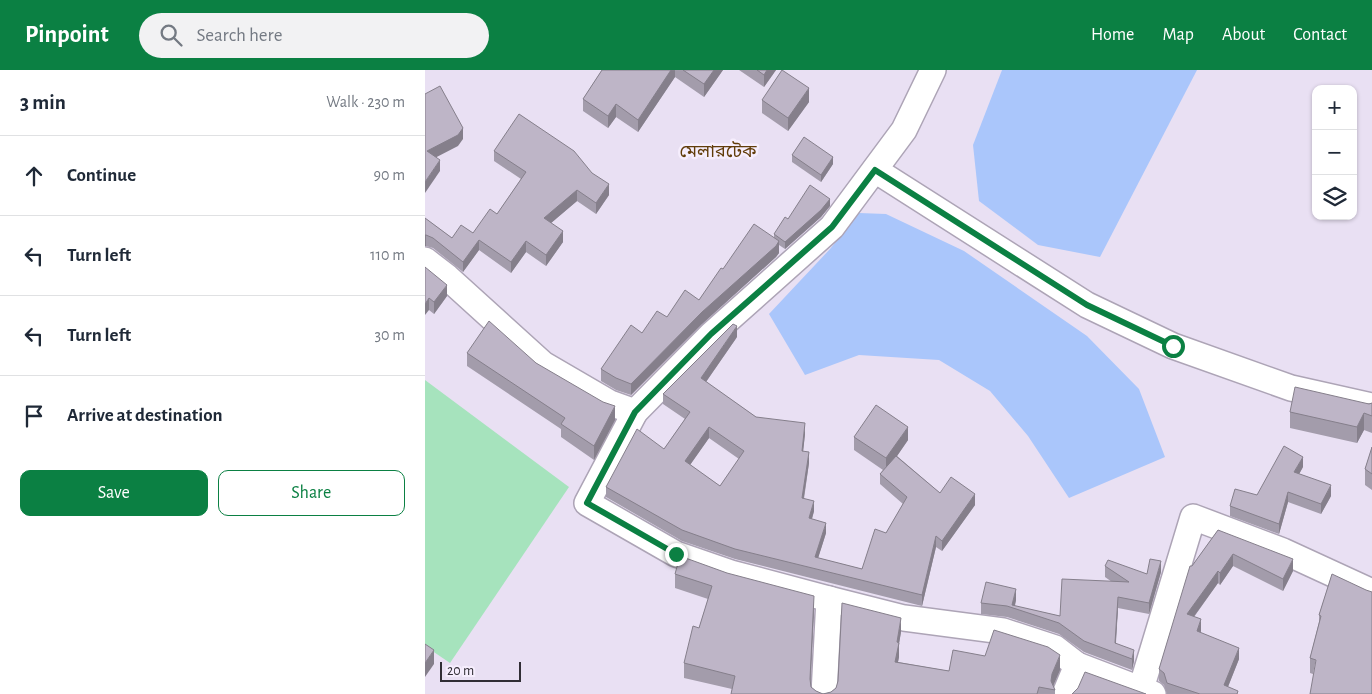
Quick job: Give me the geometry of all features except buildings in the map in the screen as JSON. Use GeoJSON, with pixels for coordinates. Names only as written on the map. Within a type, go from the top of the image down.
{"type":"FeatureCollection","features":[{"type":"Feature","properties":{"kind":"street"},"geometry":{"type":"LineString","coordinates":[[933,70],[905,130],[832,227],[711,334],[635,412],[587,503],[676,554],[731,573],[904,618],[1003,631],[1055,648],[1077,665],[1147,692],[1193,517],[1283,551],[1372,592]]}},
{"type":"Feature","properties":{"kind":"street"},"geometry":{"type":"LineString","coordinates":[[875,170],[1087,305],[1173,346],[1291,388],[1372,406]]}},
{"type":"Feature","properties":{"kind":"street"},"geometry":{"type":"LineString","coordinates":[[425,260],[447,277],[543,364],[610,403],[635,412]]}},
{"type":"Feature","properties":{"kind":"street"},"geometry":{"type":"LineString","coordinates":[[824,694],[829,600]]}},
{"type":"Feature","properties":{"kind":"street"},"geometry":{"type":"LineString","coordinates":[[1065,694],[1077,665]]}},
{"type":"Feature","properties":{"kind":"green space"},"geometry":{"type":"Polygon","coordinates":[[[425,380],[569,487],[450,663],[425,646],[425,380]]]}},
{"type":"Feature","properties":{"kind":"water"},"geometry":{"type":"Polygon","coordinates":[[[1002,70],[1197,70],[1100,257],[1038,245],[979,201],[973,145],[1002,70]]]}},
{"type":"Feature","properties":{"kind":"water"},"geometry":{"type":"Polygon","coordinates":[[[859,213],[886,214],[964,251],[1087,336],[1139,389],[1165,457],[1069,498],[1028,436],[990,391],[939,360],[859,355],[805,375],[769,314],[830,249],[859,213]]]}},
{"type":"Feature","properties":{"kind":"district","name":"মেলারটেক"},"geometry":{"type":"Point","coordinates":[718,152]}},
{"type":"Feature","properties":{"kind":"route"},"geometry":{"type":"LineString","coordinates":[[676,554],[587,503],[635,412],[711,334],[832,227],[875,170],[1087,305],[1173,346]]}}]}
